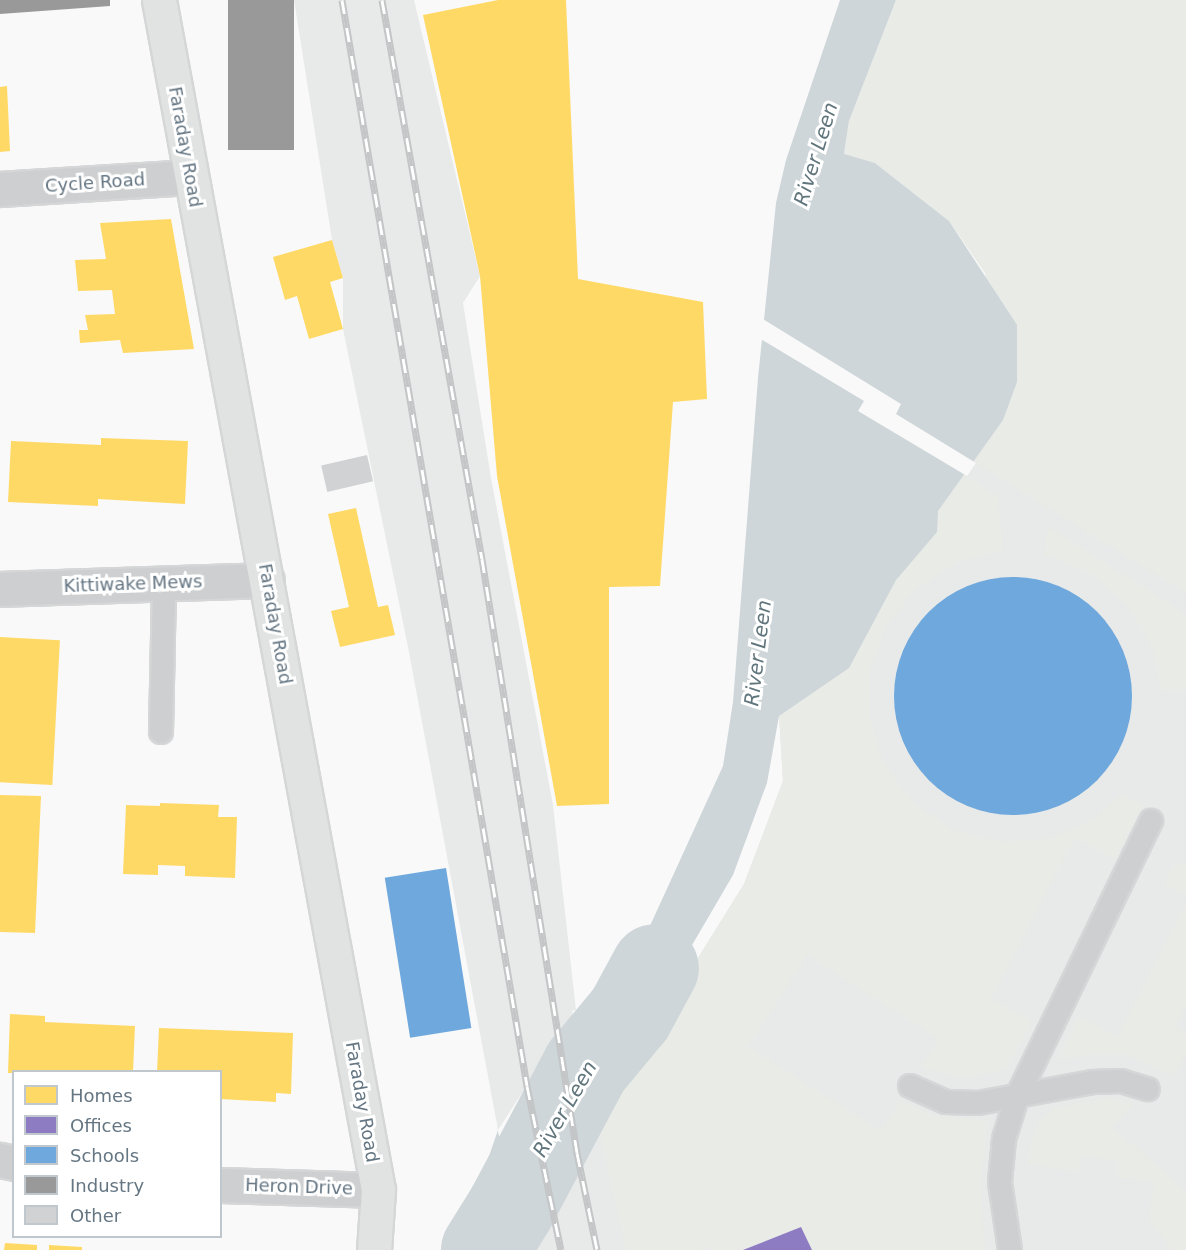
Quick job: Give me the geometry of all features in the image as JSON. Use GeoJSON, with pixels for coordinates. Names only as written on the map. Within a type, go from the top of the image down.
{"type":"FeatureCollection","features":[{"type":"Feature","properties":{"kind":"street","name":"Faraday Road"},"geometry":{"type":"LineString","coordinates":[[159,0],[378,1190],[374,1250]]}},
{"type":"Feature","properties":{"kind":"street","name":"Cycle Road"},"geometry":{"type":"LineString","coordinates":[[0,189],[190,177]]}},
{"type":"Feature","properties":{"kind":"street","name":"Kittiwake Mews"},"geometry":{"type":"LineString","coordinates":[[0,589],[267,580]]}},
{"type":"Feature","properties":{"kind":"street","name":"Heron Drive"},"geometry":{"type":"LineString","coordinates":[[222,1185],[378,1190]]}},
{"type":"Feature","properties":{"kind":"lane"},"geometry":{"type":"LineString","coordinates":[[160,732],[164,583]]}},
{"type":"Feature","properties":{"kind":"lane"},"geometry":{"type":"LineString","coordinates":[[1010,1250],[1000,1182],[1004,1138],[1017,1097],[1151,821]]}},
{"type":"Feature","properties":{"kind":"lane"},"geometry":{"type":"LineString","coordinates":[[910,1086],[946,1102],[978,1102],[1017,1097],[1092,1082],[1121,1081],[1148,1089]]}},
{"type":"Feature","properties":{"kind":"shaded area"},"geometry":{"type":"Polygon","coordinates":[[[294,0],[414,0],[480,276],[463,303],[491,478],[553,805],[576,1010],[498,1130],[408,647],[343,329],[343,278],[332,240],[294,0]]]}},
{"type":"Feature","properties":{"kind":"shaded area"},"geometry":{"type":"Polygon","coordinates":[[[896,0],[1186,0],[1186,593],[974,462],[1003,420],[985,273],[949,221],[875,163],[844,155],[849,121],[896,0]]]}},
{"type":"Feature","properties":{"kind":"shaded area"},"geometry":{"type":"Polygon","coordinates":[[[1186,0],[1186,1250],[520,1250],[597,1120],[744,884],[783,781],[779,715],[1186,0]]]}},
{"type":"Feature","properties":{"kind":"shaded area"},"geometry":{"type":"Polygon","coordinates":[[[964,475],[998,496],[1003,551],[958,562],[916,589],[887,624],[870,669],[870,717],[883,763],[914,803],[954,830],[1001,842],[1050,838],[1094,819],[1122,794],[1143,805],[1115,859],[1075,838],[991,999],[1032,1020],[1006,1070],[961,1078],[921,1068],[939,1039],[807,955],[748,1047],[881,1131],[900,1101],[935,1116],[988,1120],[981,1181],[984,1240],[987,1250],[812,1250],[801,1228],[743,1250],[711,1250],[710,1248],[703,1250],[626,1250],[597,1120],[744,884],[783,781],[779,715],[849,668],[896,580],[937,532],[938,511],[964,475]]]}},
{"type":"Feature","properties":{"kind":"shaded area"},"geometry":{"type":"Polygon","coordinates":[[[1048,527],[1186,614],[1186,691],[1161,691],[1153,650],[1129,607],[1093,575],[1044,554],[1048,527]]]}},
{"type":"Feature","properties":{"kind":"shaded area"},"geometry":{"type":"Polygon","coordinates":[[[1186,862],[1186,896],[1163,884],[1175,865],[1186,862]]]}},
{"type":"Feature","properties":{"kind":"shaded area"},"geometry":{"type":"Polygon","coordinates":[[[1186,904],[1186,1007],[1174,1026],[1186,1035],[1186,1056],[1172,1075],[1127,1055],[1091,1055],[1057,1060],[1079,1016],[1117,1036],[1186,904]]]}},
{"type":"Feature","properties":{"kind":"shaded area"},"geometry":{"type":"Polygon","coordinates":[[[1111,1097],[1134,1103],[1112,1127],[1186,1191],[1186,1250],[1172,1250],[1149,1220],[1154,1182],[1116,1177],[1117,1161],[1081,1156],[1080,1172],[1028,1164],[1029,1147],[1038,1123],[1054,1108],[1111,1097]]]}},
{"type":"Feature","properties":{"kind":"water"},"geometry":{"type":"Polygon","coordinates":[[[840,0],[896,0],[849,121],[844,154],[875,163],[949,221],[1017,325],[1017,382],[1003,420],[938,511],[937,532],[896,580],[849,668],[779,716],[767,783],[733,875],[615,1077],[611,1098],[597,1120],[576,1010],[612,1001],[623,985],[723,766],[733,702],[758,378],[776,203],[786,160],[840,0]]]}},
{"type":"Feature","properties":{"kind":"water"},"geometry":{"type":"Polygon","coordinates":[[[498,1130],[518,1250],[466,1250],[466,1223],[498,1130]]]}},
{"type":"Feature","properties":{"kind":"pier"},"geometry":{"type":"Polygon","coordinates":[[[761,318],[901,404],[896,414],[976,463],[967,476],[858,411],[864,401],[759,338],[761,318]]]}},
{"type":"Feature","properties":{"kind":"pier"},"geometry":{"type":"Polygon","coordinates":[[[576,1010],[597,1120],[593,1121],[572,1011],[576,1010]]]}},
{"type":"Feature","properties":{"kind":"pier"},"geometry":{"type":"Polygon","coordinates":[[[500,1128],[521,1248],[520,1250],[498,1130],[500,1128]]]}},
{"type":"Feature","properties":{"kind":"building: Homes"},"geometry":{"type":"Polygon","coordinates":[[[498,0],[566,0],[578,279],[703,302],[707,399],[673,402],[660,586],[609,587],[609,804],[557,806],[497,476],[480,276],[423,15],[498,0]]]}},
{"type":"Feature","properties":{"kind":"building: Homes"},"geometry":{"type":"Polygon","coordinates":[[[7,86],[10,151],[0,152],[0,87],[7,86]]]}},
{"type":"Feature","properties":{"kind":"building: Homes"},"geometry":{"type":"Polygon","coordinates":[[[171,219],[194,349],[123,353],[120,340],[80,343],[79,330],[88,330],[85,315],[115,314],[112,290],[78,291],[75,260],[106,259],[100,223],[171,219]]]}},
{"type":"Feature","properties":{"kind":"building: Homes"},"geometry":{"type":"Polygon","coordinates":[[[332,240],[343,278],[330,282],[343,329],[309,339],[297,296],[285,300],[273,257],[332,240]]]}},
{"type":"Feature","properties":{"kind":"building: Homes"},"geometry":{"type":"Polygon","coordinates":[[[101,438],[188,441],[185,504],[98,499],[98,506],[8,502],[11,441],[101,445],[101,438]]]}},
{"type":"Feature","properties":{"kind":"building: Homes"},"geometry":{"type":"Polygon","coordinates":[[[356,508],[378,607],[388,605],[395,635],[340,647],[331,611],[349,607],[328,514],[356,508]]]}},
{"type":"Feature","properties":{"kind":"building: Homes"},"geometry":{"type":"Polygon","coordinates":[[[0,637],[60,640],[52,785],[0,782],[0,637]]]}},
{"type":"Feature","properties":{"kind":"building: Homes"},"geometry":{"type":"Polygon","coordinates":[[[0,795],[41,796],[35,933],[0,932],[0,795]]]}},
{"type":"Feature","properties":{"kind":"building: Homes"},"geometry":{"type":"Polygon","coordinates":[[[160,803],[219,805],[218,817],[237,817],[235,878],[185,876],[185,866],[158,865],[158,875],[123,874],[126,805],[160,806],[160,803]]]}},
{"type":"Feature","properties":{"kind":"building: Homes"},"geometry":{"type":"Polygon","coordinates":[[[10,1014],[45,1016],[45,1022],[135,1026],[133,1070],[12,1070],[12,1073],[8,1073],[10,1014]]]}},
{"type":"Feature","properties":{"kind":"building: Homes"},"geometry":{"type":"Polygon","coordinates":[[[159,1028],[293,1033],[291,1094],[276,1093],[276,1102],[222,1099],[222,1070],[157,1070],[159,1028]]]}},
{"type":"Feature","properties":{"kind":"building: Homes"},"geometry":{"type":"Polygon","coordinates":[[[5,1243],[37,1245],[37,1250],[4,1250],[5,1243]]]}},
{"type":"Feature","properties":{"kind":"building: Homes"},"geometry":{"type":"Polygon","coordinates":[[[49,1245],[82,1247],[82,1250],[49,1250],[49,1245]]]}},
{"type":"Feature","properties":{"kind":"building: Offices"},"geometry":{"type":"Polygon","coordinates":[[[801,1227],[812,1250],[743,1250],[801,1227]]]}},
{"type":"Feature","properties":{"kind":"building: Schools"},"geometry":{"type":"Polygon","coordinates":[[[1001,577],[1025,577],[1048,582],[1069,591],[1089,604],[1105,620],[1118,640],[1127,661],[1132,696],[1130,719],[1123,742],[1105,772],[1089,788],[1069,801],[1048,810],[1025,815],[1001,815],[978,810],[957,801],[937,788],[921,772],[908,752],[899,731],[894,708],[894,684],[899,661],[908,640],[921,620],[937,604],[957,591],[978,582],[1001,577]]]}},
{"type":"Feature","properties":{"kind":"building: Schools"},"geometry":{"type":"Polygon","coordinates":[[[446,868],[471,1028],[410,1038],[385,878],[446,868]]]}},
{"type":"Feature","properties":{"kind":"building: Industry"},"geometry":{"type":"Polygon","coordinates":[[[0,0],[110,0],[110,6],[0,14],[0,0]]]}},
{"type":"Feature","properties":{"kind":"building: Industry"},"geometry":{"type":"Polygon","coordinates":[[[228,0],[294,0],[294,150],[228,150],[228,0]]]}},
{"type":"Feature","properties":{"kind":"building: Other"},"geometry":{"type":"Polygon","coordinates":[[[367,455],[373,481],[327,492],[321,466],[367,455]]]}},
{"type":"Feature","properties":{"kind":"waterway","name":"River Leen"},"geometry":{"type":"LineString","coordinates":[[485,1250],[511,1208],[586,1067],[630,1014],[655,968]]}},
{"type":"Feature","properties":{"kind":"railway"},"geometry":{"type":"LineString","coordinates":[[342,0],[527,1086],[561,1250]]}},
{"type":"Feature","properties":{"kind":"railway"},"geometry":{"type":"LineString","coordinates":[[382,0],[482,559],[577,1153],[597,1250]]}}]}
